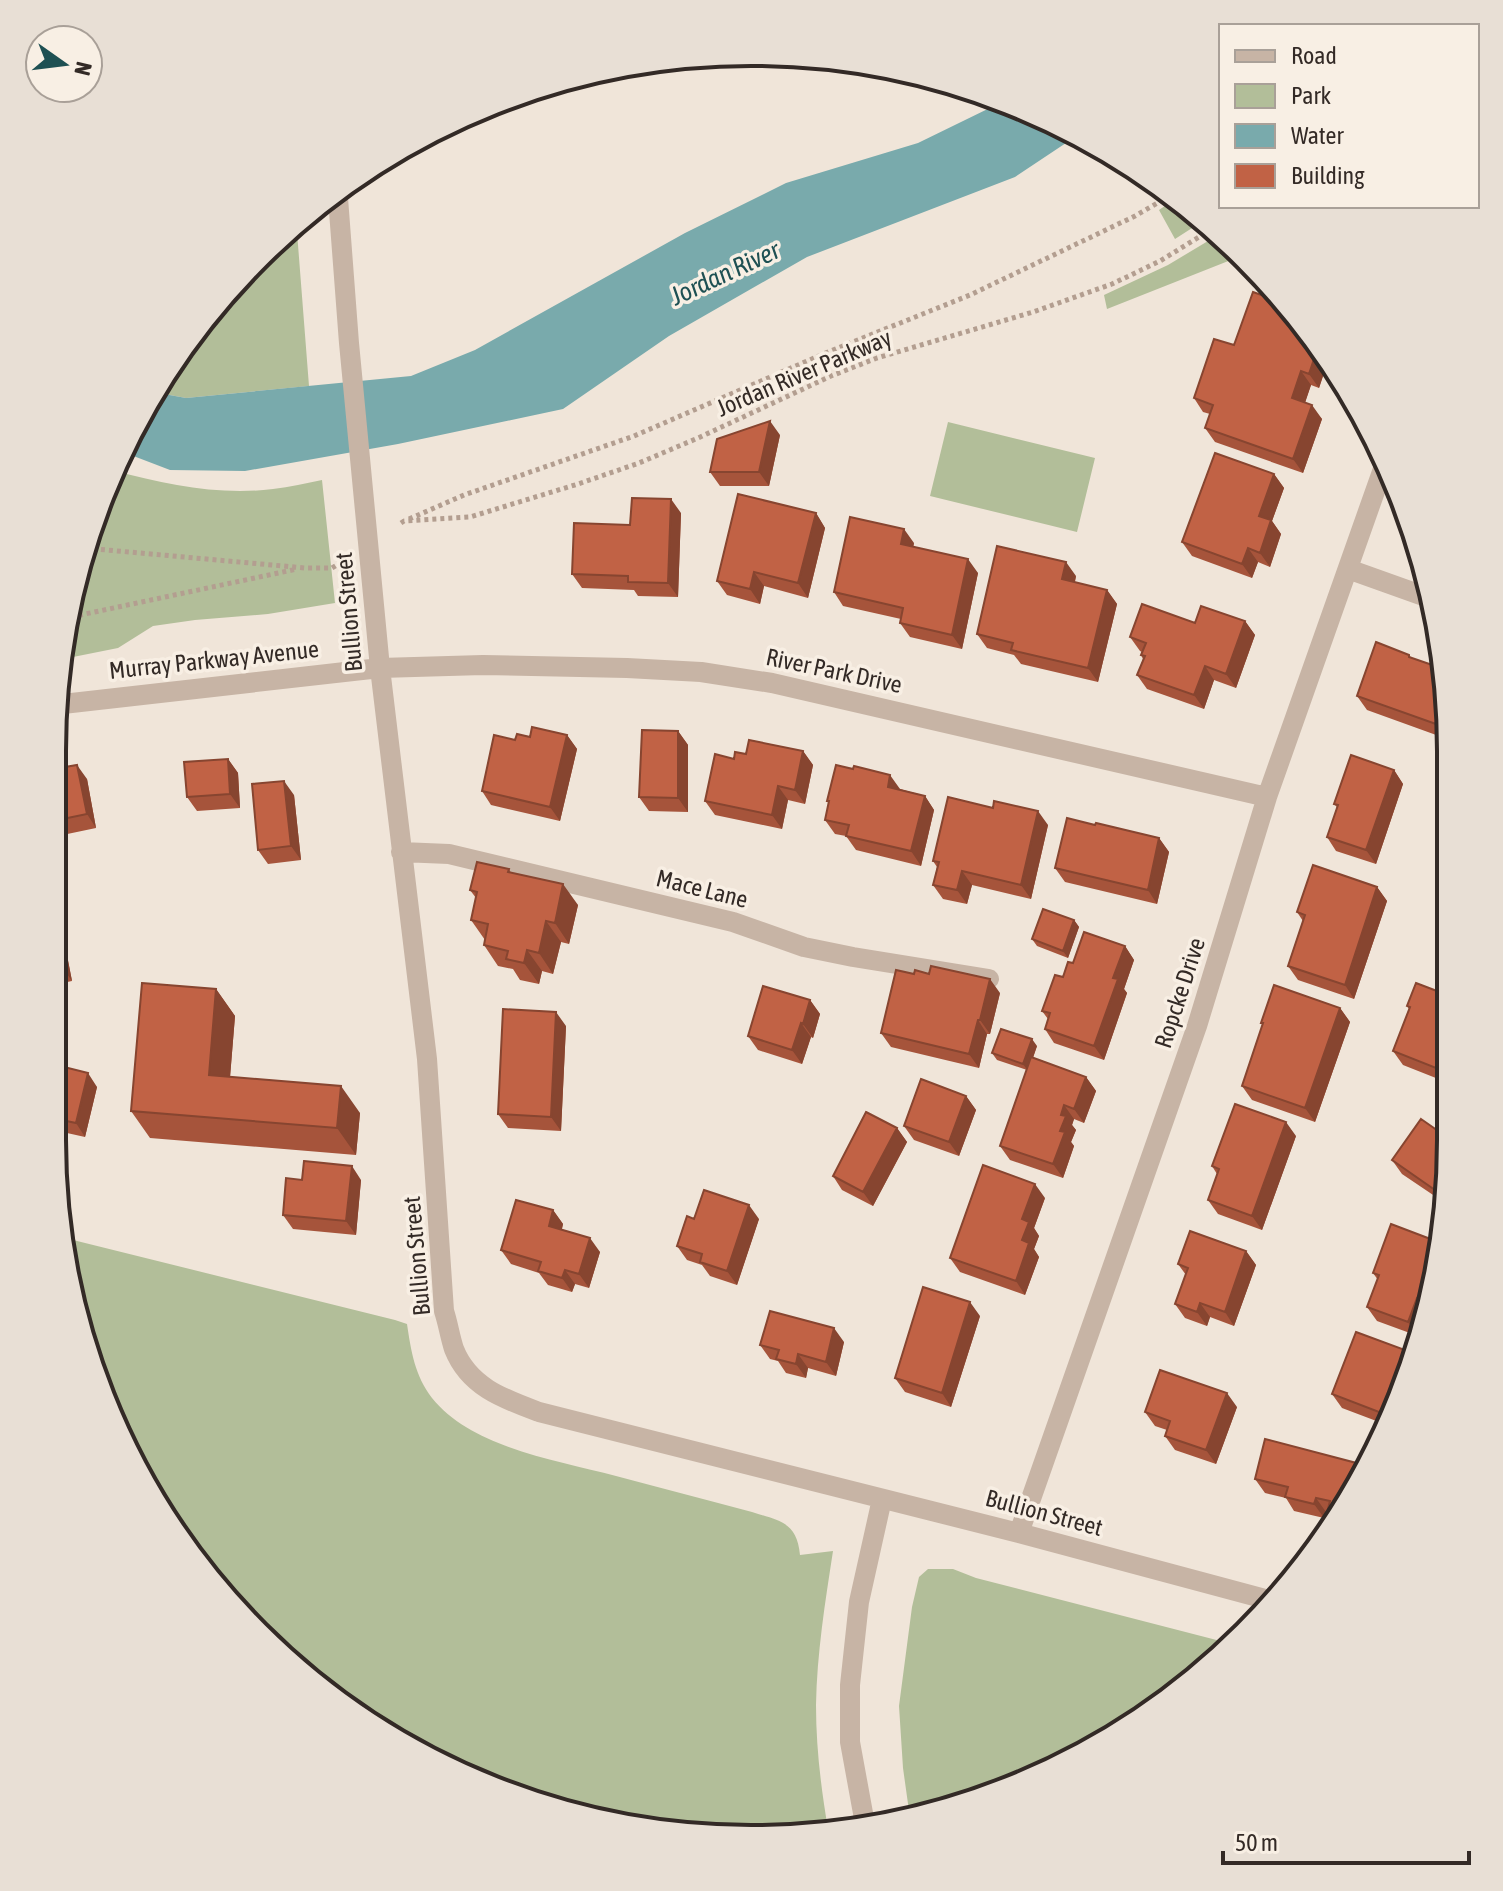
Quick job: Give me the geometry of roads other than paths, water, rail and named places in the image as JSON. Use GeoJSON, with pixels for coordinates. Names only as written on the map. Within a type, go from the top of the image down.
{"type":"FeatureCollection","features":[{"type":"Feature","properties":{"kind":"street","name":"Bullion Street"},"geometry":{"type":"LineString","coordinates":[[339,205],[380,668],[427,1059],[444,1311],[454,1349],[467,1372],[497,1396],[539,1412],[1019,1533],[1261,1598]]}},
{"type":"Feature","properties":{"kind":"street","name":"Ropcke Drive"},"geometry":{"type":"LineString","coordinates":[[1019,1533],[1197,1026],[1267,797],[1380,478]]}},
{"type":"Feature","properties":{"kind":"street"},"geometry":{"type":"LineString","coordinates":[[1348,569],[1419,594]]}},
{"type":"Feature","properties":{"kind":"street","name":"River Park Drive"},"geometry":{"type":"LineString","coordinates":[[380,668],[483,665],[701,672],[772,683],[1267,797]]}},
{"type":"Feature","properties":{"kind":"street","name":"Murray Parkway Avenue"},"geometry":{"type":"LineString","coordinates":[[67,703],[380,668]]}},
{"type":"Feature","properties":{"kind":"street","name":"Mace Lane"},"geometry":{"type":"LineString","coordinates":[[401,852],[449,854],[733,922],[804,947],[989,979]]}},
{"type":"Feature","properties":{"kind":"street"},"geometry":{"type":"LineString","coordinates":[[863,1815],[850,1742],[850,1685],[859,1602],[882,1499]]}},
{"type":"Feature","properties":{"kind":"water","name":"Jordan River"},"geometry":{"type":"Polygon","coordinates":[[[989,108],[1066,143],[1015,177],[807,257],[669,336],[563,409],[398,444],[245,471],[170,470],[133,456],[167,395],[186,398],[411,376],[475,350],[685,233],[786,183],[918,143],[989,108]]]}}]}
